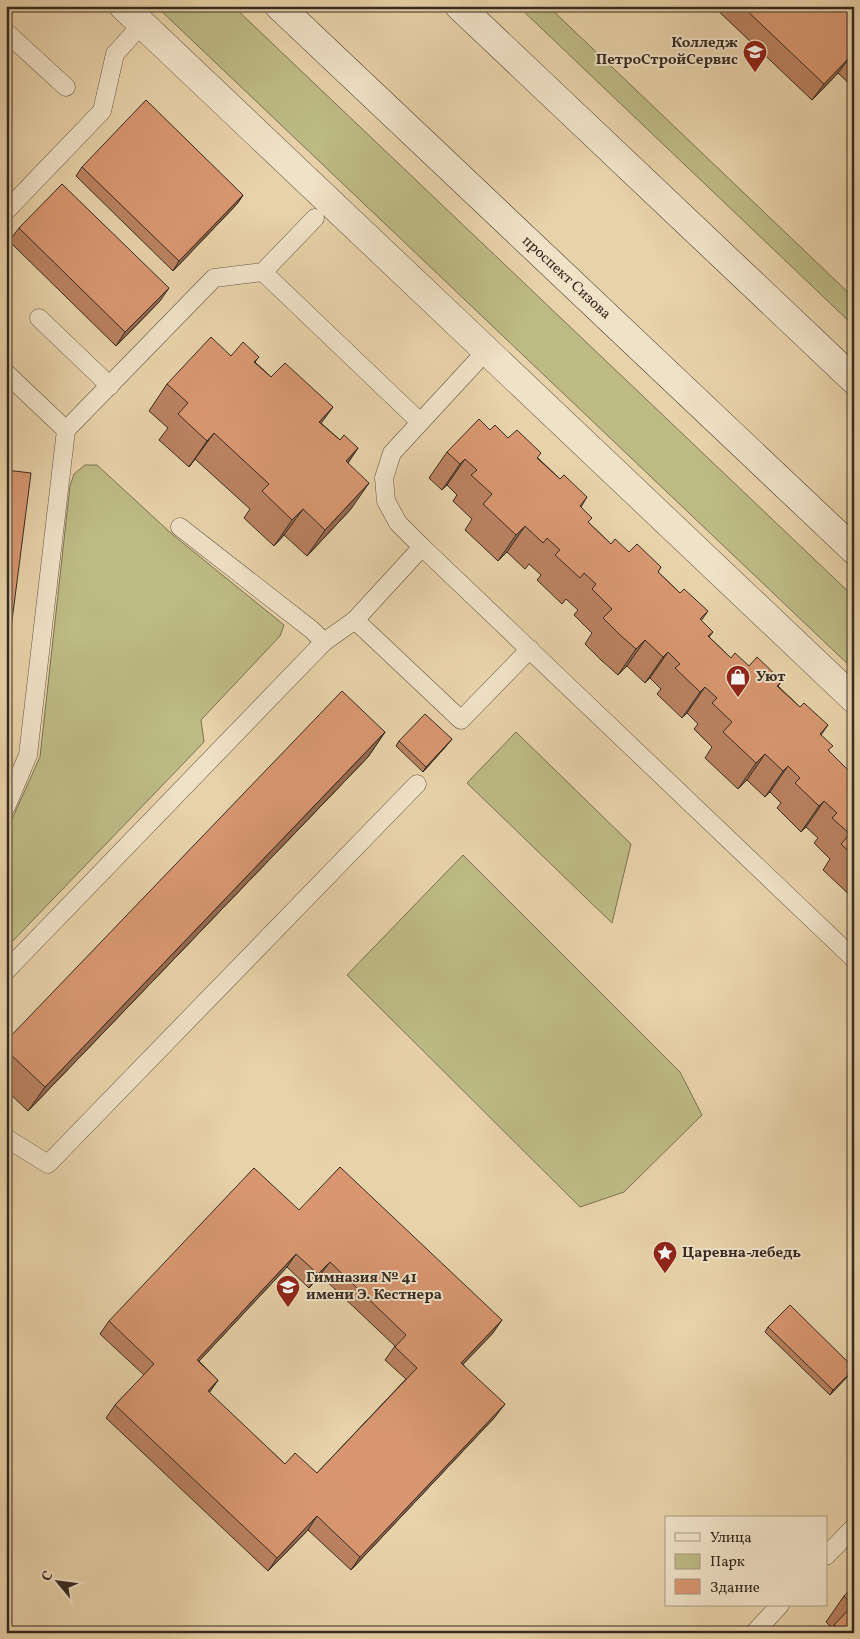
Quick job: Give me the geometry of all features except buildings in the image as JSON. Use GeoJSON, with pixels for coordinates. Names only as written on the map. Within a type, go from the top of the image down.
{"type":"FeatureCollection","features":[{"type":"Feature","properties":{"kind":"main road","name":"проспект Сизова"},"geometry":{"type":"LineString","coordinates":[[279,6],[854,550]]}},
{"type":"Feature","properties":{"kind":"main road"},"geometry":{"type":"LineString","coordinates":[[459,6],[854,380]]}},
{"type":"Feature","properties":{"kind":"main road"},"geometry":{"type":"LineString","coordinates":[[133,15],[854,699]]}},
{"type":"Feature","properties":{"kind":"lane"},"geometry":{"type":"LineString","coordinates":[[6,210],[102,111],[115,54],[133,15]]}},
{"type":"Feature","properties":{"kind":"lane"},"geometry":{"type":"LineString","coordinates":[[6,32],[66,87]]}},
{"type":"Feature","properties":{"kind":"lane"},"geometry":{"type":"LineString","coordinates":[[6,807],[28,755],[66,430],[214,278],[263,272],[315,218]]}},
{"type":"Feature","properties":{"kind":"lane"},"geometry":{"type":"LineString","coordinates":[[263,272],[420,422]]}},
{"type":"Feature","properties":{"kind":"lane"},"geometry":{"type":"LineString","coordinates":[[39,318],[110,386]]}},
{"type":"Feature","properties":{"kind":"lane"},"geometry":{"type":"LineString","coordinates":[[487,350],[392,453],[384,478],[386,501],[398,523],[854,959]]}},
{"type":"Feature","properties":{"kind":"lane"},"geometry":{"type":"LineString","coordinates":[[6,373],[66,430]]}},
{"type":"Feature","properties":{"kind":"lane"},"geometry":{"type":"LineString","coordinates":[[180,527],[312,630],[324,642]]}},
{"type":"Feature","properties":{"kind":"lane"},"geometry":{"type":"LineString","coordinates":[[6,971],[324,642],[355,620],[422,546]]}},
{"type":"Feature","properties":{"kind":"lane"},"geometry":{"type":"LineString","coordinates":[[355,620],[461,720],[530,649]]}},
{"type":"Feature","properties":{"kind":"lane"},"geometry":{"type":"LineString","coordinates":[[6,1138],[48,1164],[417,784]]}},
{"type":"Feature","properties":{"kind":"lane"},"geometry":{"type":"LineString","coordinates":[[828,1554],[854,1527]]}},
{"type":"Feature","properties":{"kind":"lane"},"geometry":{"type":"LineString","coordinates":[[754,1633],[779,1606]]}},
{"type":"Feature","properties":{"kind":"green space"},"geometry":{"type":"Polygon","coordinates":[[[156,6],[233,6],[854,597],[854,670],[156,6]]]}},
{"type":"Feature","properties":{"kind":"green space"},"geometry":{"type":"Polygon","coordinates":[[[518,6],[548,6],[854,298],[854,326],[518,6]]]}},
{"type":"Feature","properties":{"kind":"green space"},"geometry":{"type":"Polygon","coordinates":[[[85,465],[97,465],[173,535],[284,625],[280,636],[201,720],[204,742],[6,948],[6,825],[12,819],[40,757],[70,486],[74,474],[85,465]]]}},
{"type":"Feature","properties":{"kind":"green space"},"geometry":{"type":"Polygon","coordinates":[[[516,732],[631,844],[612,923],[467,783],[516,732]]]}},
{"type":"Feature","properties":{"kind":"green space"},"geometry":{"type":"Polygon","coordinates":[[[463,855],[680,1072],[702,1115],[624,1192],[580,1207],[347,975],[463,855]]]}},
{"type":"Feature","properties":{"kind":"place","name":"Колледж ПетроСтройСервис"},"geometry":{"type":"Point","coordinates":[755,73]}},
{"type":"Feature","properties":{"kind":"place","name":"Уют"},"geometry":{"type":"Point","coordinates":[738,698]}},
{"type":"Feature","properties":{"kind":"place","name":"Царевна-лебедь"},"geometry":{"type":"Point","coordinates":[665,1274]}},
{"type":"Feature","properties":{"kind":"place","name":"Гимназия № 41 имени Э. Кестнера"},"geometry":{"type":"Point","coordinates":[288,1308]}}]}
